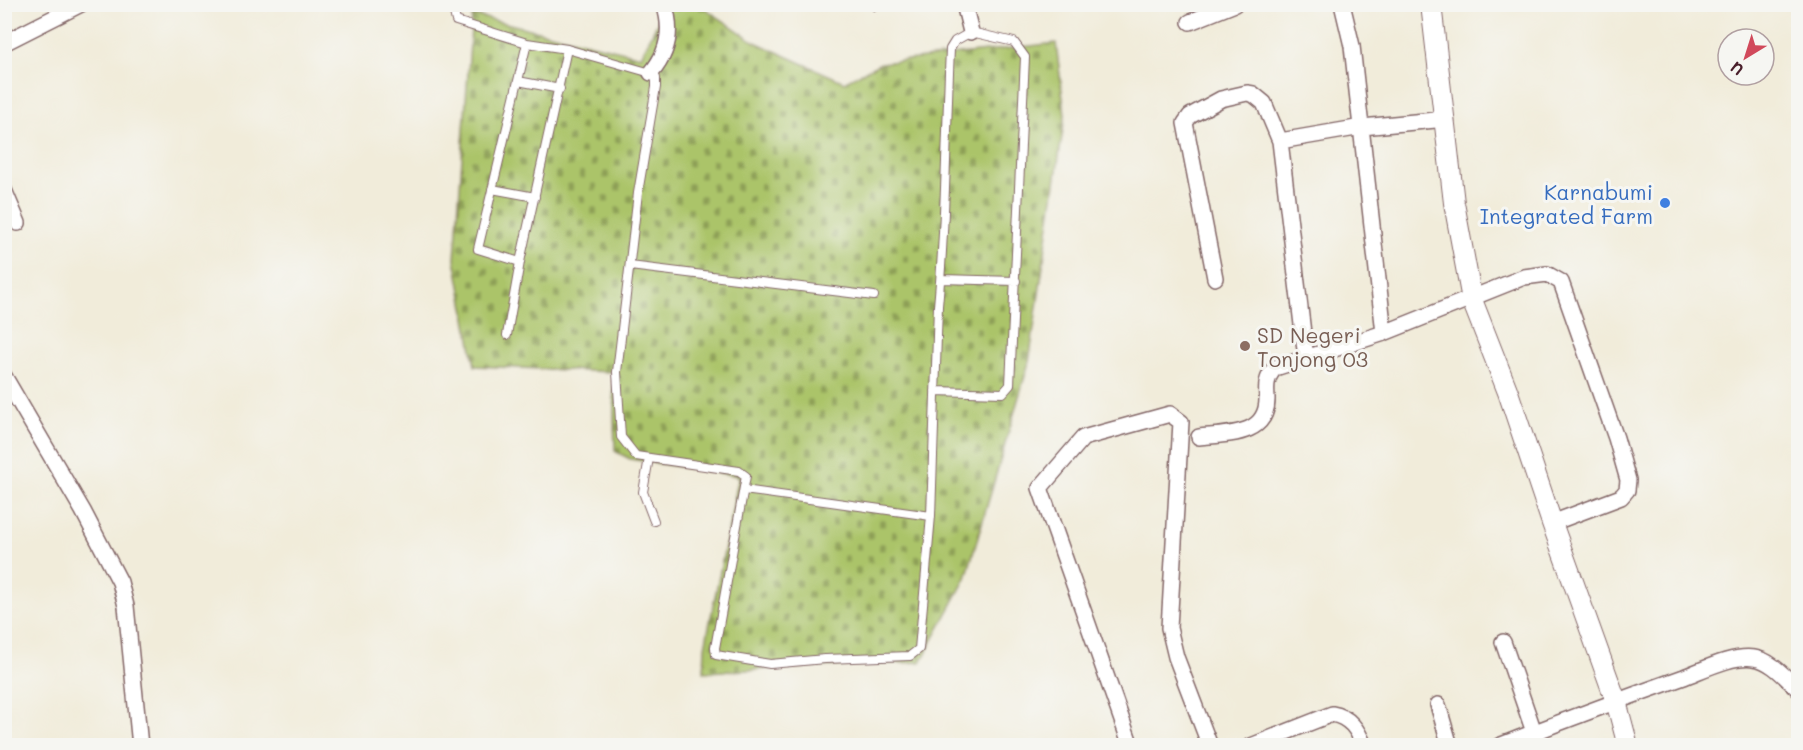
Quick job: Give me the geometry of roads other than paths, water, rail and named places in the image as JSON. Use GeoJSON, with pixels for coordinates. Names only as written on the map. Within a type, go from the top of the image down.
{"type":"FeatureCollection","features":[{"type":"Feature","properties":{"kind":"street"},"geometry":{"type":"LineString","coordinates":[[4,43],[81,4]]}},
{"type":"Feature","properties":{"kind":"street"},"geometry":{"type":"LineString","coordinates":[[651,73],[663,57],[669,36],[664,4]]}},
{"type":"Feature","properties":{"kind":"street"},"geometry":{"type":"LineString","coordinates":[[964,4],[971,32]]}},
{"type":"Feature","properties":{"kind":"street"},"geometry":{"type":"LineString","coordinates":[[1191,22],[1235,4]]}},
{"type":"Feature","properties":{"kind":"street"},"geometry":{"type":"LineString","coordinates":[[1342,4],[1352,46],[1384,333]]}},
{"type":"Feature","properties":{"kind":"street"},"geometry":{"type":"LineString","coordinates":[[1431,4],[1454,203],[1472,300],[1508,392],[1551,524],[1616,700],[1628,746]]}},
{"type":"Feature","properties":{"kind":"street"},"geometry":{"type":"LineString","coordinates":[[1215,278],[1185,127],[1187,119],[1221,99],[1253,94],[1264,103],[1280,141],[1306,358]]}},
{"type":"Feature","properties":{"kind":"street"},"geometry":{"type":"LineString","coordinates":[[1280,141],[1362,127],[1446,119]]}},
{"type":"Feature","properties":{"kind":"street"},"geometry":{"type":"LineString","coordinates":[[4,190],[18,223]]}},
{"type":"Feature","properties":{"kind":"street"},"geometry":{"type":"LineString","coordinates":[[1199,437],[1233,434],[1258,425],[1266,414],[1269,375],[1275,368],[1384,333],[1472,300],[1524,277],[1547,274],[1559,280],[1565,295],[1616,438],[1628,480],[1627,490],[1621,497],[1551,524]]}},
{"type":"Feature","properties":{"kind":"street"},"geometry":{"type":"LineString","coordinates":[[4,376],[83,512],[120,582],[126,606],[140,746]]}},
{"type":"Feature","properties":{"kind":"street"},"geometry":{"type":"LineString","coordinates":[[1131,746],[1040,488],[1083,438],[1170,414],[1181,422],[1169,628],[1176,657],[1209,746]]}},
{"type":"Feature","properties":{"kind":"street"},"geometry":{"type":"LineString","coordinates":[[1503,642],[1534,732]]}},
{"type":"Feature","properties":{"kind":"street"},"geometry":{"type":"LineString","coordinates":[[1499,746],[1616,700],[1746,657],[1760,659],[1771,665],[1798,689]]}},
{"type":"Feature","properties":{"kind":"street"},"geometry":{"type":"LineString","coordinates":[[1438,705],[1450,746]]}},
{"type":"Feature","properties":{"kind":"street"},"geometry":{"type":"LineString","coordinates":[[1251,746],[1332,714],[1343,716],[1354,727],[1364,746]]}},
{"type":"Feature","properties":{"kind":"lane"},"geometry":{"type":"LineString","coordinates":[[452,4],[456,21],[527,43],[567,49],[651,73],[656,78],[657,87],[638,193],[617,372],[621,438],[636,456],[739,471],[746,476],[715,651],[721,657],[759,664],[910,656],[918,651],[931,516],[935,391],[950,49],[956,40],[971,32],[1014,42],[1025,57],[1009,390],[1003,393],[935,391]]}},
{"type":"Feature","properties":{"kind":"lane"},"geometry":{"type":"LineString","coordinates":[[520,262],[478,250],[527,43]]}},
{"type":"Feature","properties":{"kind":"lane"},"geometry":{"type":"LineString","coordinates":[[507,335],[520,262],[567,49]]}},
{"type":"Feature","properties":{"kind":"lane"},"geometry":{"type":"LineString","coordinates":[[518,81],[560,89]]}},
{"type":"Feature","properties":{"kind":"lane"},"geometry":{"type":"LineString","coordinates":[[492,189],[535,197]]}},
{"type":"Feature","properties":{"kind":"lane"},"geometry":{"type":"LineString","coordinates":[[630,266],[874,296]]}},
{"type":"Feature","properties":{"kind":"lane"},"geometry":{"type":"LineString","coordinates":[[941,279],[1016,281]]}},
{"type":"Feature","properties":{"kind":"lane"},"geometry":{"type":"LineString","coordinates":[[649,458],[643,492],[654,521]]}},
{"type":"Feature","properties":{"kind":"lane"},"geometry":{"type":"LineString","coordinates":[[744,490],[931,516]]}},
{"type":"Feature","properties":{"kind":"place","name":"Karnabumi Integrated Farm"},"geometry":{"type":"Point","coordinates":[1665,203]}},
{"type":"Feature","properties":{"kind":"place","name":"SD Negeri Tonjong 03"},"geometry":{"type":"Point","coordinates":[1245,346]}}]}
